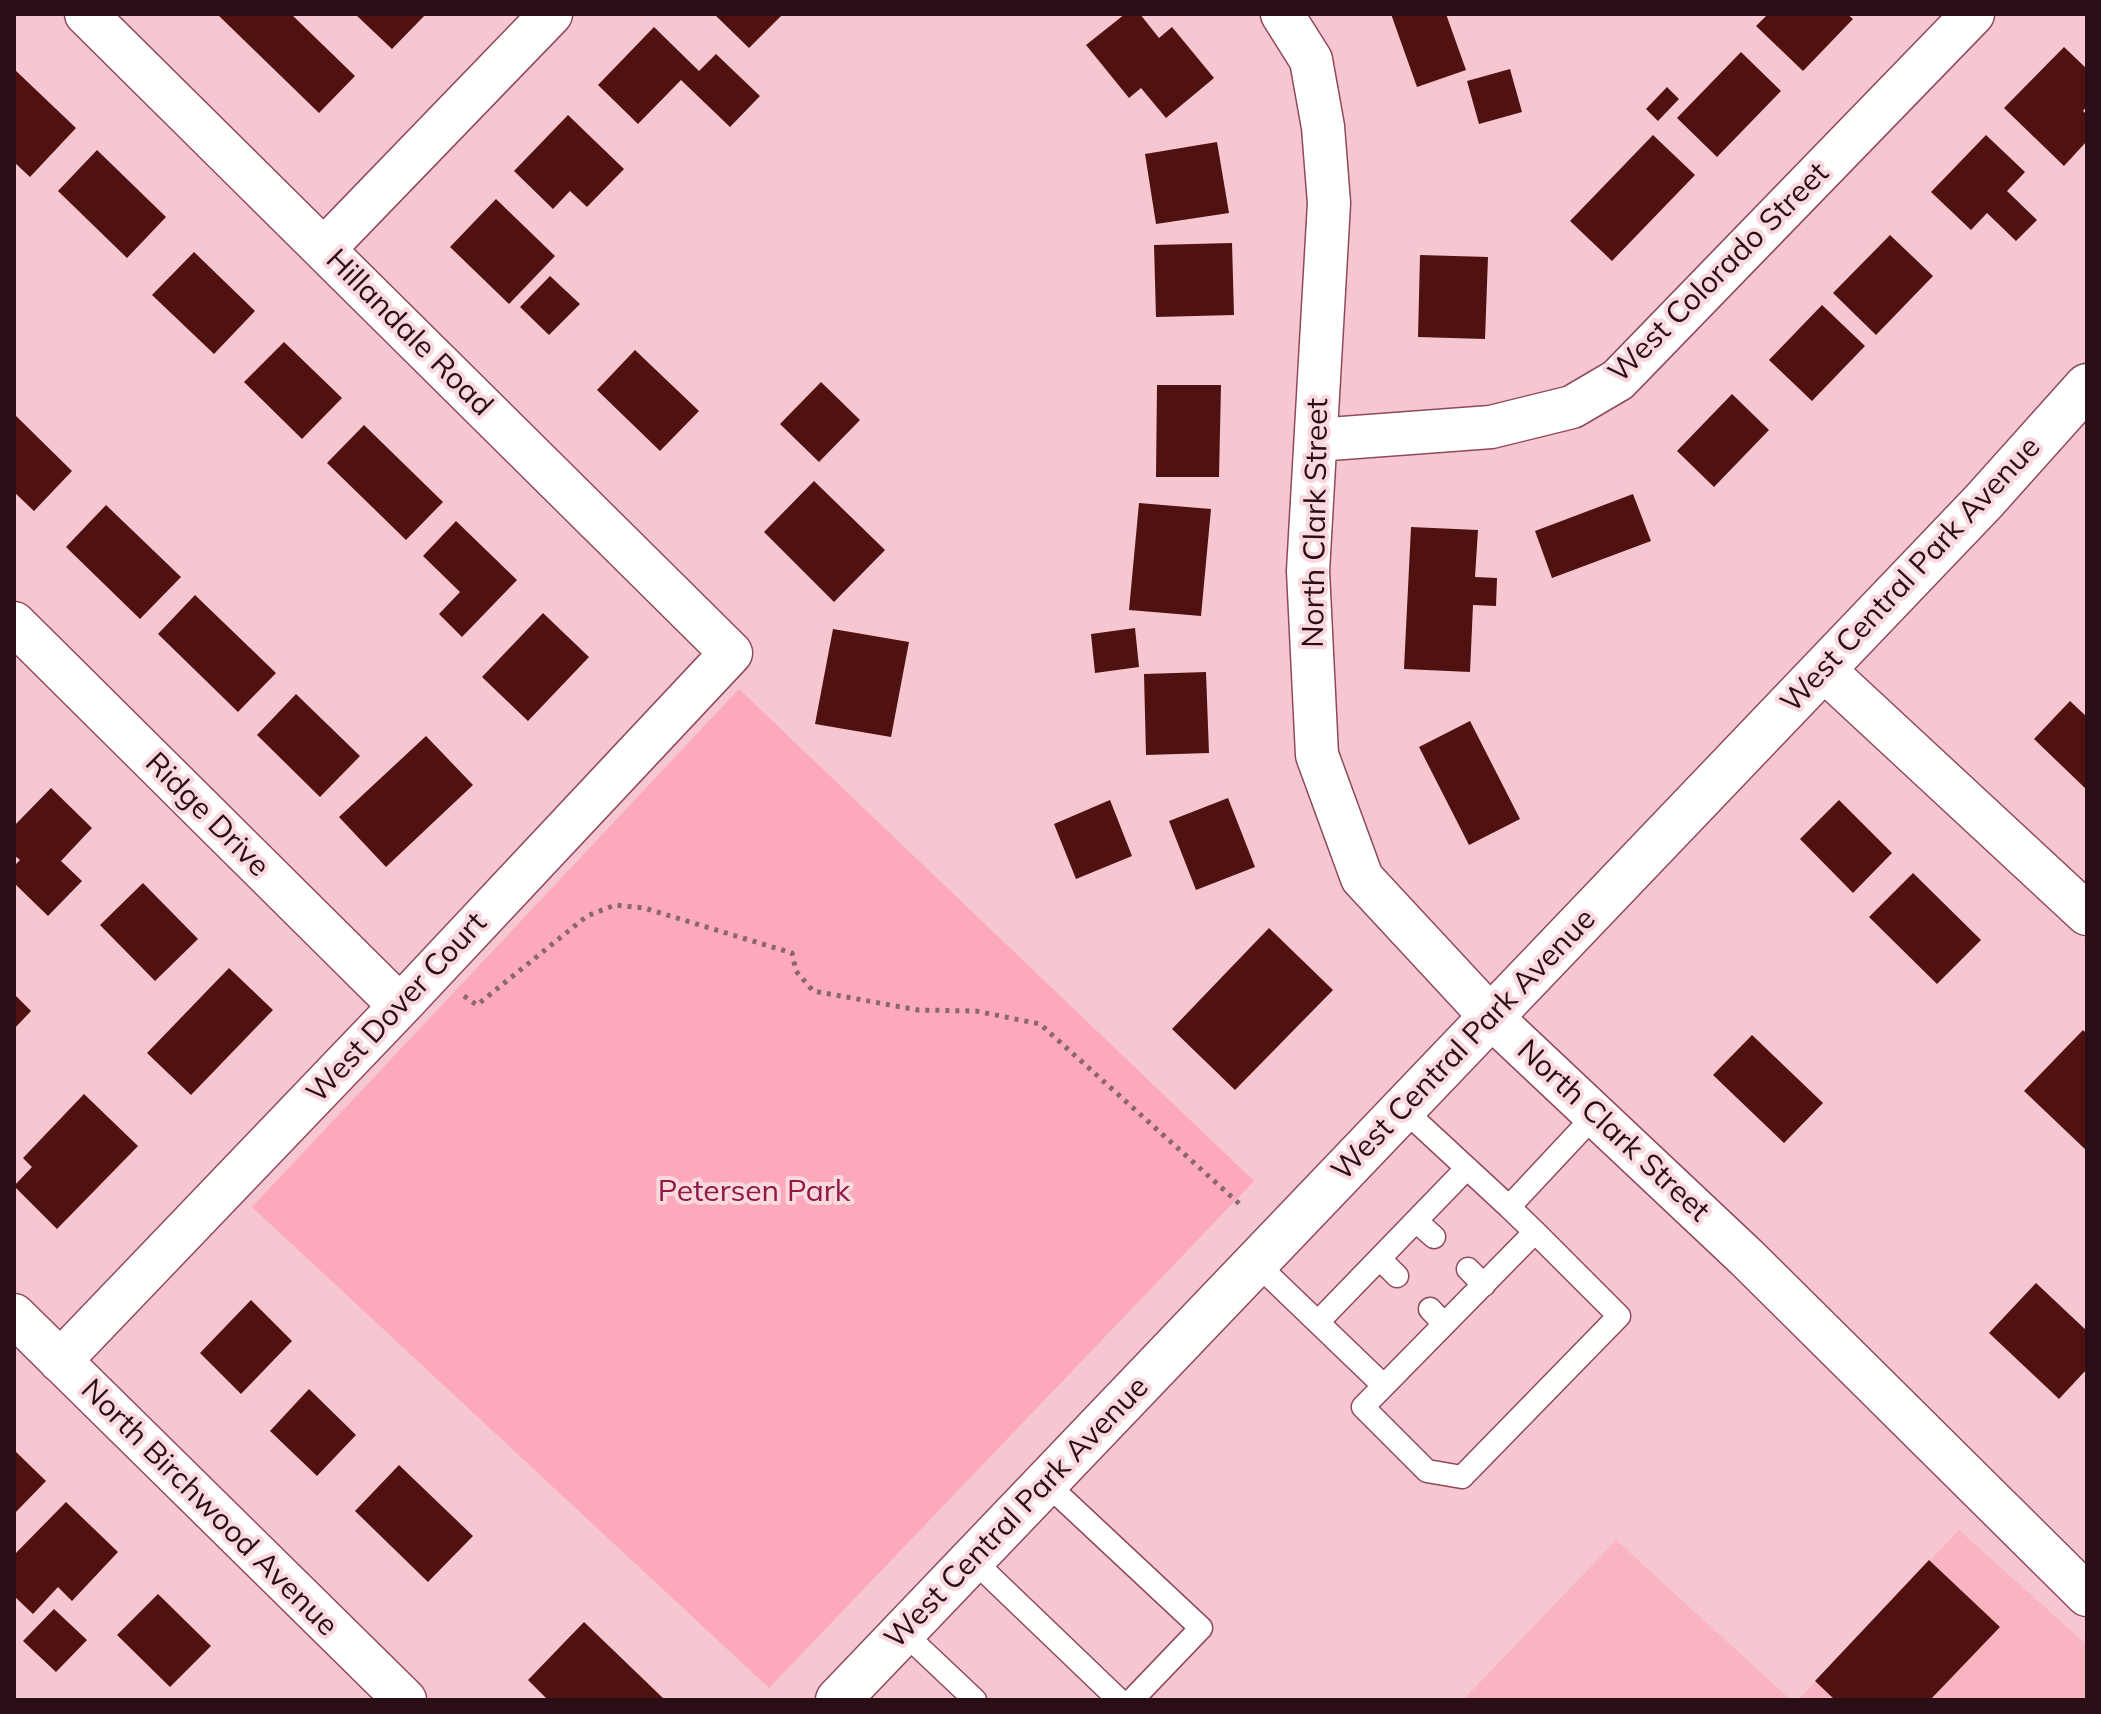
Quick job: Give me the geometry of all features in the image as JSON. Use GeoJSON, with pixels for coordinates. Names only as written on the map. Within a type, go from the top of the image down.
{"type":"FeatureCollection","features":[{"type":"Feature","properties":{"kind":"street","name":"Hillandale Road"},"geometry":{"type":"LineString","coordinates":[[86,14],[731,653]]}},
{"type":"Feature","properties":{"kind":"street"},"geometry":{"type":"LineString","coordinates":[[324,249],[551,14]]}},
{"type":"Feature","properties":{"kind":"street","name":"North Clark Street"},"geometry":{"type":"LineString","coordinates":[[1282,14],[1311,60],[1324,142],[1329,203],[1308,571],[1317,755],[1362,878],[1491,1017],[1811,1321],[2087,1595]]}},
{"type":"Feature","properties":{"kind":"street","name":"West Colorado Street"},"geometry":{"type":"LineString","coordinates":[[1316,440],[1491,427],[1572,407],[1618,380],[1973,14]]}},
{"type":"Feature","properties":{"kind":"street","name":"West Central Park Avenue"},"geometry":{"type":"LineString","coordinates":[[838,1700],[1984,501],[2087,386]]}},
{"type":"Feature","properties":{"kind":"street","name":"Ridge Drive"},"geometry":{"type":"LineString","coordinates":[[14,623],[400,1006]]}},
{"type":"Feature","properties":{"kind":"street","name":"West Dover Court"},"geometry":{"type":"LineString","coordinates":[[60,1361],[400,1006],[731,653]]}},
{"type":"Feature","properties":{"kind":"street"},"geometry":{"type":"LineString","coordinates":[[1823,669],[2087,914]]}},
{"type":"Feature","properties":{"kind":"street","name":"North Birchwood Avenue"},"geometry":{"type":"LineString","coordinates":[[14,1315],[405,1700]]}},
{"type":"Feature","properties":{"kind":"lane"},"geometry":{"type":"LineString","coordinates":[[1403,1109],[1509,1207],[1535,1232],[1619,1316],[1462,1477],[1427,1471],[1363,1407],[1437,1316],[1476,1277],[1535,1232]]}},
{"type":"Feature","properties":{"kind":"lane"},"geometry":{"type":"LineString","coordinates":[[1509,1207],[1595,1115]]}},
{"type":"Feature","properties":{"kind":"lane"},"geometry":{"type":"LineString","coordinates":[[1318,1322],[1467,1168]]}},
{"type":"Feature","properties":{"kind":"lane"},"geometry":{"type":"LineString","coordinates":[[1416,1221],[1434,1237]]}},
{"type":"Feature","properties":{"kind":"lane"},"geometry":{"type":"LineString","coordinates":[[1380,1259],[1397,1276]]}},
{"type":"Feature","properties":{"kind":"lane"},"geometry":{"type":"LineString","coordinates":[[1256,1263],[1383,1385]]}},
{"type":"Feature","properties":{"kind":"lane"},"geometry":{"type":"LineString","coordinates":[[1046,1483],[1201,1628],[1132,1700]]}},
{"type":"Feature","properties":{"kind":"lane"},"geometry":{"type":"LineString","coordinates":[[972,1559],[1119,1700]]}},
{"type":"Feature","properties":{"kind":"lane"},"geometry":{"type":"LineString","coordinates":[[903,1632],[975,1700]]}},
{"type":"Feature","properties":{"kind":"path"},"geometry":{"type":"LineString","coordinates":[[431,973],[477,1005],[587,916],[615,905],[644,908],[792,953],[796,971],[813,991],[918,1010],[976,1011],[1040,1024],[1243,1207]]}},
{"type":"Feature","properties":{"kind":"shaded area"},"geometry":{"type":"Polygon","coordinates":[[[1959,1530],[2087,1645],[2087,1700],[1798,1700],[1959,1530]]]}},
{"type":"Feature","properties":{"kind":"shaded area"},"geometry":{"type":"Polygon","coordinates":[[[1616,1540],[1791,1700],[1463,1700],[1616,1540]]]}},
{"type":"Feature","properties":{"kind":"green space","name":"Petersen Park"},"geometry":{"type":"Polygon","coordinates":[[[739,689],[1254,1181],[769,1688],[252,1207],[739,689]]]}},
{"type":"Feature","properties":{"kind":"building"},"geometry":{"type":"Polygon","coordinates":[[[217,14],[291,14],[355,76],[319,113],[217,14]]]}},
{"type":"Feature","properties":{"kind":"building"},"geometry":{"type":"Polygon","coordinates":[[[355,14],[426,14],[392,49],[355,14]]]}},
{"type":"Feature","properties":{"kind":"building"},"geometry":{"type":"Polygon","coordinates":[[[714,14],[783,14],[749,48],[714,14]]]}},
{"type":"Feature","properties":{"kind":"building"},"geometry":{"type":"Polygon","coordinates":[[[1125,14],[1140,14],[1159,38],[1172,27],[1214,78],[1166,118],[1141,88],[1129,98],[1086,45],[1125,14]]]}},
{"type":"Feature","properties":{"kind":"building"},"geometry":{"type":"Polygon","coordinates":[[[1391,14],[1446,14],[1466,70],[1417,87],[1391,14]]]}},
{"type":"Feature","properties":{"kind":"building"},"geometry":{"type":"Polygon","coordinates":[[[1768,14],[1847,14],[1853,19],[1803,71],[1756,26],[1768,14]]]}},
{"type":"Feature","properties":{"kind":"building"},"geometry":{"type":"Polygon","coordinates":[[[654,27],[699,71],[716,54],[760,96],[730,127],[681,80],[638,124],[598,85],[654,27]]]}},
{"type":"Feature","properties":{"kind":"building"},"geometry":{"type":"Polygon","coordinates":[[[2064,47],[2087,69],[2087,106],[2083,111],[2087,115],[2087,141],[2064,166],[2004,108],[2064,47]]]}},
{"type":"Feature","properties":{"kind":"building"},"geometry":{"type":"Polygon","coordinates":[[[1741,52],[1781,91],[1717,157],[1677,118],[1741,52]]]}},
{"type":"Feature","properties":{"kind":"building"},"geometry":{"type":"Polygon","coordinates":[[[14,69],[76,128],[30,177],[14,162],[14,69]]]}},
{"type":"Feature","properties":{"kind":"building"},"geometry":{"type":"Polygon","coordinates":[[[1510,69],[1522,112],[1479,124],[1467,81],[1510,69]]]}},
{"type":"Feature","properties":{"kind":"building"},"geometry":{"type":"Polygon","coordinates":[[[1667,87],[1679,99],[1658,121],[1646,109],[1667,87]]]}},
{"type":"Feature","properties":{"kind":"building"},"geometry":{"type":"Polygon","coordinates":[[[568,115],[624,169],[587,207],[570,191],[553,209],[514,171],[568,115]]]}},
{"type":"Feature","properties":{"kind":"building"},"geometry":{"type":"Polygon","coordinates":[[[1653,135],[1695,175],[1612,261],[1570,221],[1653,135]]]}},
{"type":"Feature","properties":{"kind":"building"},"geometry":{"type":"Polygon","coordinates":[[[1986,135],[2025,172],[2007,191],[2037,220],[2016,241],[1987,213],[1971,230],[1931,192],[1986,135]]]}},
{"type":"Feature","properties":{"kind":"building"},"geometry":{"type":"Polygon","coordinates":[[[1217,142],[1229,213],[1156,224],[1145,154],[1217,142]]]}},
{"type":"Feature","properties":{"kind":"building"},"geometry":{"type":"Polygon","coordinates":[[[97,150],[166,217],[127,258],[58,191],[97,150]]]}},
{"type":"Feature","properties":{"kind":"building"},"geometry":{"type":"Polygon","coordinates":[[[496,199],[555,256],[509,304],[450,247],[496,199]]]}},
{"type":"Feature","properties":{"kind":"building"},"geometry":{"type":"Polygon","coordinates":[[[1890,235],[1933,276],[1876,335],[1833,293],[1890,235]]]}},
{"type":"Feature","properties":{"kind":"building"},"geometry":{"type":"Polygon","coordinates":[[[1232,243],[1234,315],[1156,317],[1154,245],[1232,243]]]}},
{"type":"Feature","properties":{"kind":"building"},"geometry":{"type":"Polygon","coordinates":[[[194,252],[255,311],[214,354],[152,295],[194,252]]]}},
{"type":"Feature","properties":{"kind":"building"},"geometry":{"type":"Polygon","coordinates":[[[1420,255],[1488,257],[1485,339],[1418,337],[1420,255]]]}},
{"type":"Feature","properties":{"kind":"building"},"geometry":{"type":"Polygon","coordinates":[[[550,276],[580,304],[549,335],[520,307],[550,276]]]}},
{"type":"Feature","properties":{"kind":"building"},"geometry":{"type":"Polygon","coordinates":[[[1822,305],[1865,346],[1812,401],[1769,360],[1822,305]]]}},
{"type":"Feature","properties":{"kind":"building"},"geometry":{"type":"Polygon","coordinates":[[[284,342],[342,398],[302,439],[244,382],[284,342]]]}},
{"type":"Feature","properties":{"kind":"building"},"geometry":{"type":"Polygon","coordinates":[[[635,350],[699,411],[660,451],[597,390],[635,350]]]}},
{"type":"Feature","properties":{"kind":"building"},"geometry":{"type":"Polygon","coordinates":[[[821,382],[860,420],[819,462],[780,424],[821,382]]]}},
{"type":"Feature","properties":{"kind":"building"},"geometry":{"type":"Polygon","coordinates":[[[1157,385],[1221,385],[1219,477],[1156,477],[1157,385]]]}},
{"type":"Feature","properties":{"kind":"building"},"geometry":{"type":"Polygon","coordinates":[[[1732,394],[1769,430],[1714,487],[1677,451],[1732,394]]]}},
{"type":"Feature","properties":{"kind":"building"},"geometry":{"type":"Polygon","coordinates":[[[14,414],[72,471],[34,511],[14,492],[14,414]]]}},
{"type":"Feature","properties":{"kind":"building"},"geometry":{"type":"Polygon","coordinates":[[[364,425],[443,502],[406,540],[327,463],[364,425]]]}},
{"type":"Feature","properties":{"kind":"building"},"geometry":{"type":"Polygon","coordinates":[[[814,481],[885,550],[834,602],[764,532],[814,481]]]}},
{"type":"Feature","properties":{"kind":"building"},"geometry":{"type":"Polygon","coordinates":[[[1633,494],[1651,541],[1552,578],[1535,531],[1633,494]]]}},
{"type":"Feature","properties":{"kind":"building"},"geometry":{"type":"Polygon","coordinates":[[[1139,503],[1211,509],[1201,616],[1129,610],[1139,503]]]}},
{"type":"Feature","properties":{"kind":"building"},"geometry":{"type":"Polygon","coordinates":[[[106,505],[181,577],[140,619],[66,547],[106,505]]]}},
{"type":"Feature","properties":{"kind":"building"},"geometry":{"type":"Polygon","coordinates":[[[456,521],[517,580],[462,637],[439,614],[460,592],[423,556],[456,521]]]}},
{"type":"Feature","properties":{"kind":"building"},"geometry":{"type":"Polygon","coordinates":[[[1411,527],[1478,530],[1475,577],[1497,578],[1496,606],[1473,605],[1470,672],[1404,669],[1411,527]]]}},
{"type":"Feature","properties":{"kind":"building"},"geometry":{"type":"Polygon","coordinates":[[[195,595],[276,673],[238,712],[158,634],[195,595]]]}},
{"type":"Feature","properties":{"kind":"building"},"geometry":{"type":"Polygon","coordinates":[[[543,613],[589,657],[528,721],[482,677],[543,613]]]}},
{"type":"Feature","properties":{"kind":"building"},"geometry":{"type":"Polygon","coordinates":[[[1135,628],[1139,667],[1095,673],[1091,634],[1135,628]]]}},
{"type":"Feature","properties":{"kind":"building"},"geometry":{"type":"Polygon","coordinates":[[[833,629],[909,642],[891,737],[815,724],[833,629]]]}},
{"type":"Feature","properties":{"kind":"building"},"geometry":{"type":"Polygon","coordinates":[[[1206,672],[1209,753],[1146,755],[1144,674],[1206,672]]]}},
{"type":"Feature","properties":{"kind":"building"},"geometry":{"type":"Polygon","coordinates":[[[296,694],[360,756],[320,797],[257,735],[296,694]]]}},
{"type":"Feature","properties":{"kind":"building"},"geometry":{"type":"Polygon","coordinates":[[[2070,701],[2087,717],[2087,790],[2034,739],[2070,701]]]}},
{"type":"Feature","properties":{"kind":"building"},"geometry":{"type":"Polygon","coordinates":[[[1470,721],[1520,819],[1469,845],[1419,747],[1470,721]]]}},
{"type":"Feature","properties":{"kind":"building"},"geometry":{"type":"Polygon","coordinates":[[[426,736],[473,785],[386,867],[339,817],[426,736]]]}},
{"type":"Feature","properties":{"kind":"building"},"geometry":{"type":"Polygon","coordinates":[[[51,788],[92,828],[61,861],[82,881],[48,916],[14,883],[14,866],[20,860],[14,855],[14,826],[51,788]]]}},
{"type":"Feature","properties":{"kind":"building"},"geometry":{"type":"Polygon","coordinates":[[[1228,798],[1255,867],[1196,890],[1169,821],[1228,798]]]}},
{"type":"Feature","properties":{"kind":"building"},"geometry":{"type":"Polygon","coordinates":[[[1110,800],[1132,856],[1076,879],[1054,824],[1110,800]]]}},
{"type":"Feature","properties":{"kind":"building"},"geometry":{"type":"Polygon","coordinates":[[[1839,800],[1892,853],[1853,893],[1800,839],[1839,800]]]}},
{"type":"Feature","properties":{"kind":"building"},"geometry":{"type":"Polygon","coordinates":[[[1913,873],[1981,940],[1937,984],[1869,917],[1913,873]]]}},
{"type":"Feature","properties":{"kind":"building"},"geometry":{"type":"Polygon","coordinates":[[[143,883],[198,939],[155,981],[100,925],[143,883]]]}},
{"type":"Feature","properties":{"kind":"building"},"geometry":{"type":"Polygon","coordinates":[[[1269,928],[1333,990],[1235,1090],[1172,1029],[1269,928]]]}},
{"type":"Feature","properties":{"kind":"building"},"geometry":{"type":"Polygon","coordinates":[[[229,968],[273,1010],[191,1095],[147,1053],[229,968]]]}},
{"type":"Feature","properties":{"kind":"building"},"geometry":{"type":"Polygon","coordinates":[[[14,994],[31,1011],[14,1029],[14,994]]]}},
{"type":"Feature","properties":{"kind":"building"},"geometry":{"type":"Polygon","coordinates":[[[2083,1030],[2087,1034],[2087,1151],[2024,1091],[2083,1030]]]}},
{"type":"Feature","properties":{"kind":"building"},"geometry":{"type":"Polygon","coordinates":[[[1752,1035],[1823,1103],[1784,1143],[1713,1075],[1752,1035]]]}},
{"type":"Feature","properties":{"kind":"building"},"geometry":{"type":"Polygon","coordinates":[[[84,1094],[138,1146],[57,1229],[14,1186],[32,1167],[23,1158],[84,1094]]]}},
{"type":"Feature","properties":{"kind":"building"},"geometry":{"type":"Polygon","coordinates":[[[2036,1283],[2087,1331],[2087,1369],[2059,1399],[1989,1333],[2036,1283]]]}},
{"type":"Feature","properties":{"kind":"building"},"geometry":{"type":"Polygon","coordinates":[[[251,1300],[292,1341],[241,1394],[200,1353],[251,1300]]]}},
{"type":"Feature","properties":{"kind":"building"},"geometry":{"type":"Polygon","coordinates":[[[309,1389],[356,1435],[317,1476],[270,1431],[309,1389]]]}},
{"type":"Feature","properties":{"kind":"building"},"geometry":{"type":"Polygon","coordinates":[[[14,1450],[46,1481],[14,1514],[14,1450]]]}},
{"type":"Feature","properties":{"kind":"building"},"geometry":{"type":"Polygon","coordinates":[[[399,1465],[473,1536],[428,1582],[355,1511],[399,1465]]]}},
{"type":"Feature","properties":{"kind":"building"},"geometry":{"type":"Polygon","coordinates":[[[66,1502],[118,1552],[72,1601],[58,1587],[33,1614],[14,1596],[14,1555],[66,1502]]]}},
{"type":"Feature","properties":{"kind":"building"},"geometry":{"type":"Polygon","coordinates":[[[1929,1560],[2000,1627],[1930,1700],[1835,1700],[1815,1681],[1929,1560]]]}},
{"type":"Feature","properties":{"kind":"building"},"geometry":{"type":"Polygon","coordinates":[[[158,1594],[211,1646],[170,1687],[117,1635],[158,1594]]]}},
{"type":"Feature","properties":{"kind":"building"},"geometry":{"type":"Polygon","coordinates":[[[54,1609],[87,1640],[56,1672],[23,1641],[54,1609]]]}},
{"type":"Feature","properties":{"kind":"building"},"geometry":{"type":"Polygon","coordinates":[[[584,1622],[665,1700],[548,1700],[528,1680],[584,1622]]]}}]}
